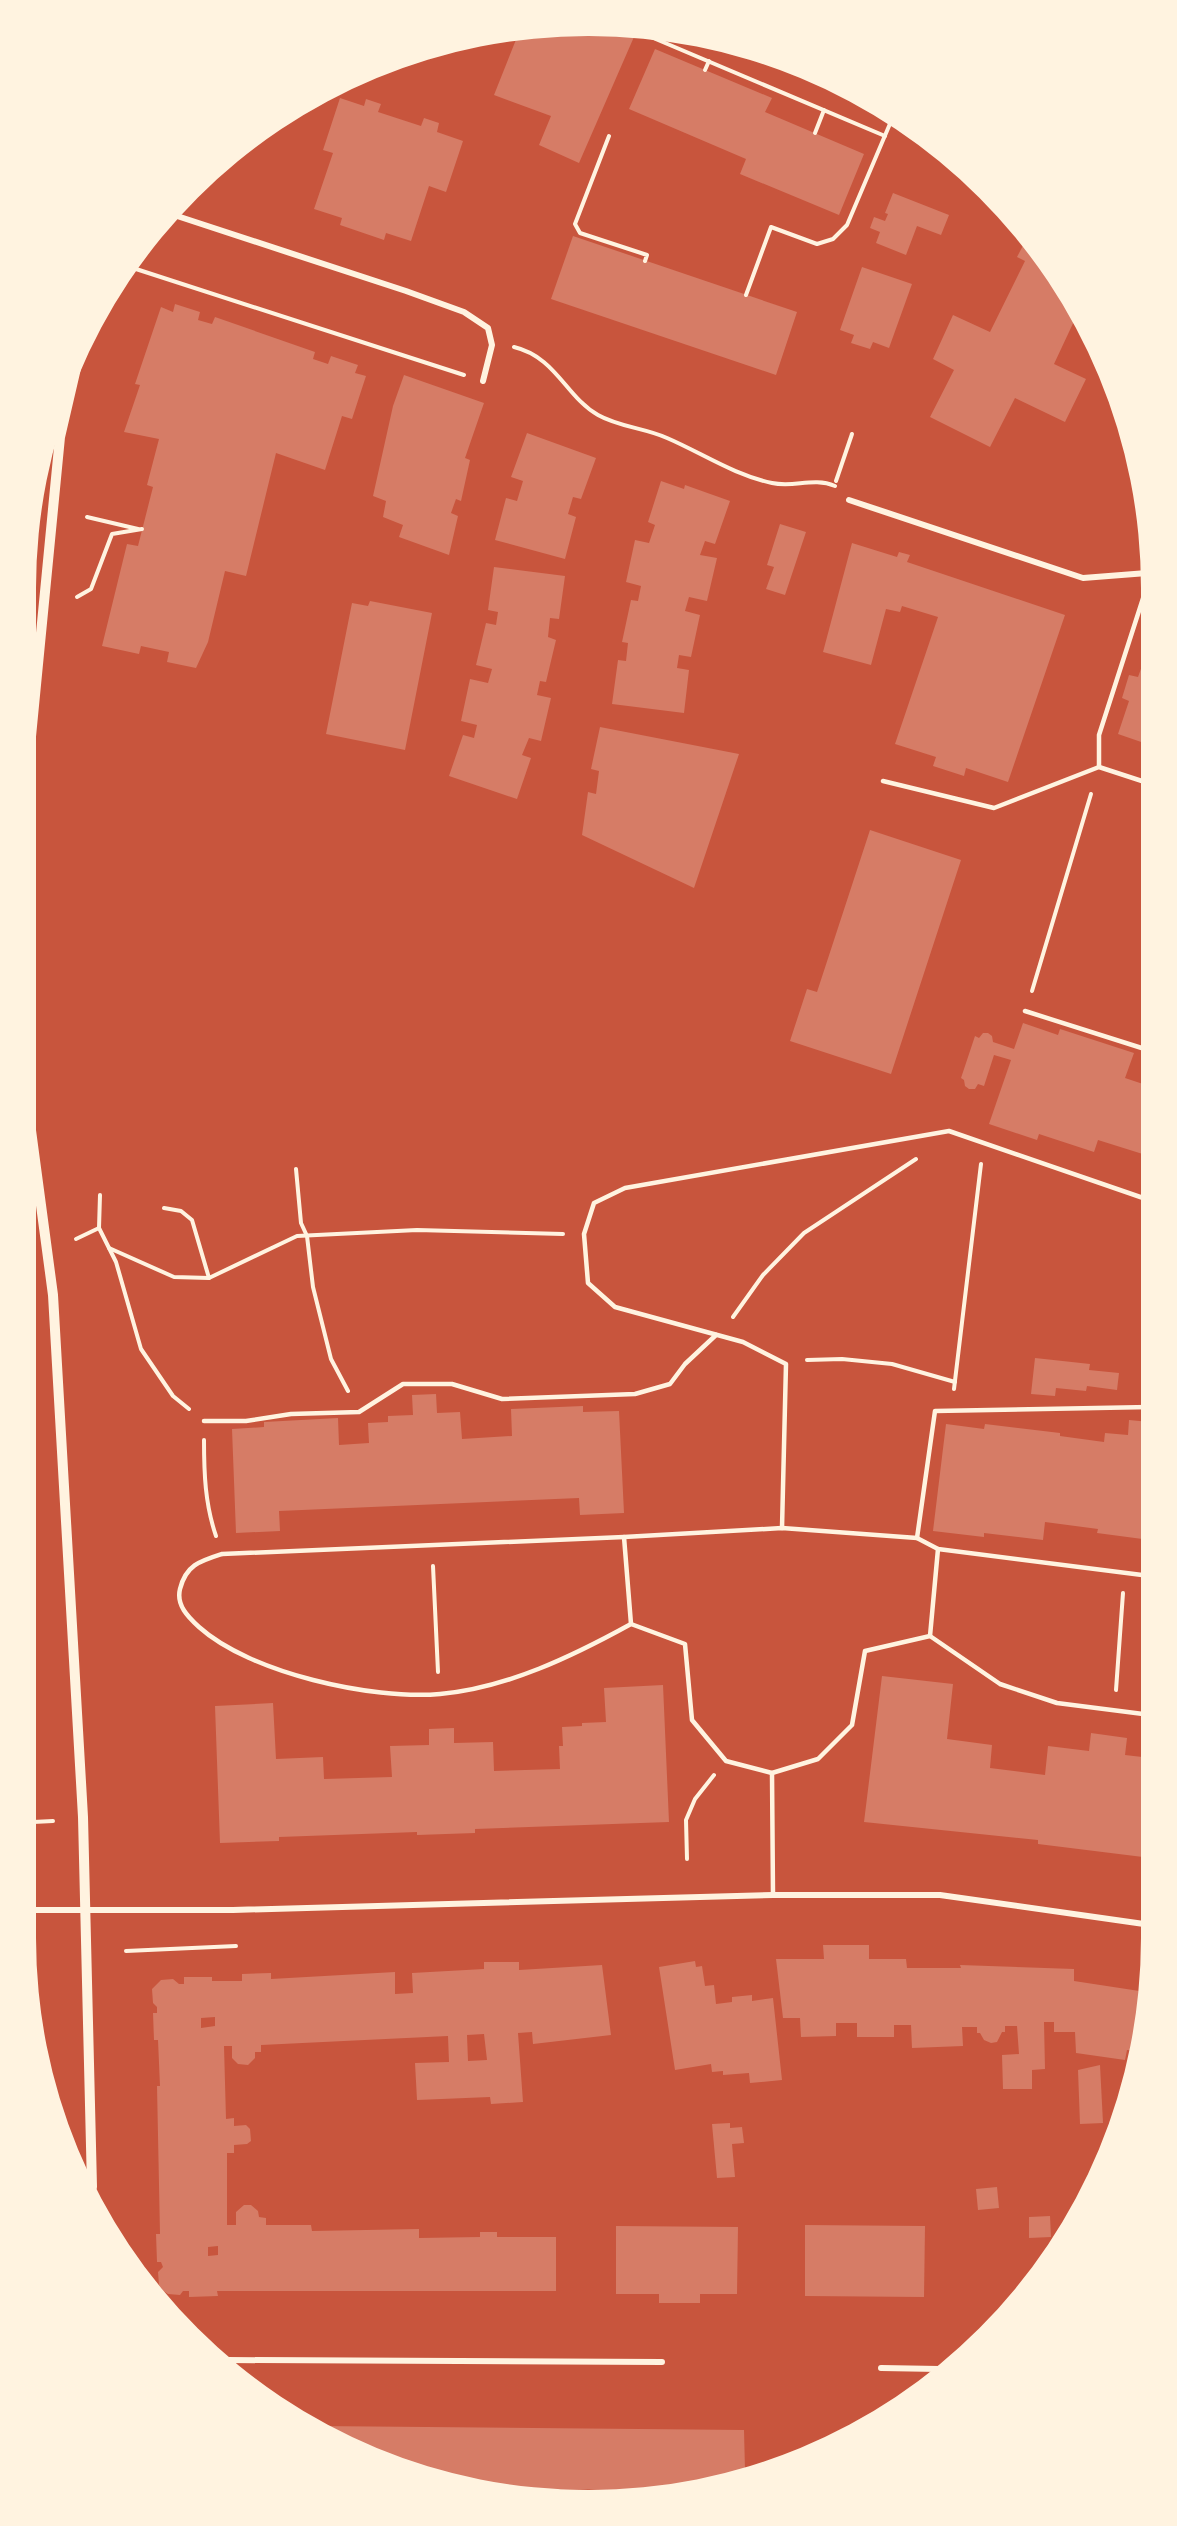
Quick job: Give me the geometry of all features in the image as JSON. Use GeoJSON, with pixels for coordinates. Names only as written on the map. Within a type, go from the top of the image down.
{"type":"FeatureCollection","features":[{"type":"Feature","properties":{"kind":"street"},"geometry":{"type":"LineString","coordinates":[[180,217],[464,312],[488,328],[492,345],[483,381]]}},
{"type":"Feature","properties":{"kind":"street"},"geometry":{"type":"LineString","coordinates":[[36,676],[60,437],[68,404]]}},
{"type":"Feature","properties":{"kind":"street"},"geometry":{"type":"LineString","coordinates":[[849,500],[1083,578],[1141,574]]}},
{"type":"Feature","properties":{"kind":"street"},"geometry":{"type":"LineString","coordinates":[[36,1168],[53,1295],[83,1817],[92,2179]]}},
{"type":"Feature","properties":{"kind":"street"},"geometry":{"type":"LineString","coordinates":[[36,1910],[166,1910],[773,1895],[940,1895],[1141,1924]]}},
{"type":"Feature","properties":{"kind":"street"},"geometry":{"type":"LineString","coordinates":[[233,2360],[662,2362]]}},
{"type":"Feature","properties":{"kind":"street"},"geometry":{"type":"LineString","coordinates":[[881,2368],[934,2369]]}},
{"type":"Feature","properties":{"kind":"lane"},"geometry":{"type":"LineString","coordinates":[[1099,767],[1099,735],[1141,605]]}},
{"type":"Feature","properties":{"kind":"lane"},"geometry":{"type":"LineString","coordinates":[[883,781],[994,808],[1099,767],[1141,781]]}},
{"type":"Feature","properties":{"kind":"lane"},"geometry":{"type":"LineString","coordinates":[[1025,1011],[1141,1048]]}},
{"type":"Feature","properties":{"kind":"lane"},"geometry":{"type":"LineString","coordinates":[[782,1528],[786,1364],[743,1342],[615,1307],[588,1283],[584,1234],[594,1203],[625,1188],[949,1131],[1141,1197]]}},
{"type":"Feature","properties":{"kind":"lane"},"geometry":{"type":"LineString","coordinates":[[204,1421],[246,1421],[291,1414],[359,1412],[403,1384],[452,1384],[502,1399],[635,1394],[670,1384],[686,1364],[716,1335]]}},
{"type":"Feature","properties":{"kind":"lane"},"geometry":{"type":"LineString","coordinates":[[917,1538],[935,1411],[1141,1407]]}},
{"type":"Feature","properties":{"kind":"lane"},"geometry":{"type":"LineString","coordinates":[[1141,1575],[938,1549],[917,1538],[782,1528],[222,1554],[196,1562],[182,1580],[178,1596],[186,1616],[212,1639],[251,1660],[326,1683],[399,1694],[439,1694],[472,1689],[537,1670],[631,1624],[686,1644],[692,1720],[726,1761],[772,1773],[818,1759],[852,1725],[865,1651],[930,1636],[1000,1684],[1057,1703],[1141,1714]]}},
{"type":"Feature","properties":{"kind":"lane"},"geometry":{"type":"LineString","coordinates":[[624,1537],[631,1624]]}},
{"type":"Feature","properties":{"kind":"lane"},"geometry":{"type":"LineString","coordinates":[[930,1636],[938,1549]]}},
{"type":"Feature","properties":{"kind":"lane"},"geometry":{"type":"LineString","coordinates":[[772,1773],[773,1895]]}},
{"type":"Feature","properties":{"kind":"path"},"geometry":{"type":"LineString","coordinates":[[661,41],[885,136]]}},
{"type":"Feature","properties":{"kind":"path"},"geometry":{"type":"LineString","coordinates":[[705,70],[709,61]]}},
{"type":"Feature","properties":{"kind":"path"},"geometry":{"type":"LineString","coordinates":[[815,134],[824,110]]}},
{"type":"Feature","properties":{"kind":"path"},"geometry":{"type":"LineString","coordinates":[[747,295],[771,226],[817,244],[833,239],[847,225],[889,125]]}},
{"type":"Feature","properties":{"kind":"path"},"geometry":{"type":"LineString","coordinates":[[609,136],[575,224],[580,233],[646,255],[645,261]]}},
{"type":"Feature","properties":{"kind":"path"},"geometry":{"type":"LineString","coordinates":[[138,270],[483,381]]}},
{"type":"Feature","properties":{"kind":"path"},"geometry":{"type":"LineString","coordinates":[[492,345],[517,347],[546,363],[587,408],[598,416],[667,438],[703,457],[771,483],[787,485],[822,481],[834,486],[849,500]]}},
{"type":"Feature","properties":{"kind":"path"},"geometry":{"type":"LineString","coordinates":[[834,486],[852,434]]}},
{"type":"Feature","properties":{"kind":"path"},"geometry":{"type":"LineString","coordinates":[[77,597],[91,589],[112,534],[142,529],[87,517]]}},
{"type":"Feature","properties":{"kind":"path"},"geometry":{"type":"LineString","coordinates":[[1025,1011],[1099,767]]}},
{"type":"Feature","properties":{"kind":"path"},"geometry":{"type":"LineString","coordinates":[[716,1335],[729,1323],[763,1275],[804,1233],[911,1162],[949,1131]]}},
{"type":"Feature","properties":{"kind":"path"},"geometry":{"type":"LineString","coordinates":[[951,1411],[984,1143]]}},
{"type":"Feature","properties":{"kind":"path"},"geometry":{"type":"LineString","coordinates":[[296,1169],[301,1223],[307,1236],[313,1287],[331,1359],[359,1412]]}},
{"type":"Feature","properties":{"kind":"path"},"geometry":{"type":"LineString","coordinates":[[100,1195],[99,1228],[116,1262],[141,1349],[173,1396],[204,1421],[204,1471],[208,1514],[222,1554]]}},
{"type":"Feature","properties":{"kind":"path"},"geometry":{"type":"LineString","coordinates":[[164,1208],[181,1211],[192,1220],[209,1278]]}},
{"type":"Feature","properties":{"kind":"path"},"geometry":{"type":"LineString","coordinates":[[76,1239],[99,1228]]}},
{"type":"Feature","properties":{"kind":"path"},"geometry":{"type":"LineString","coordinates":[[109,1248],[174,1277],[209,1278],[297,1236],[417,1230],[584,1234]]}},
{"type":"Feature","properties":{"kind":"path"},"geometry":{"type":"LineString","coordinates":[[786,1364],[803,1360],[842,1359],[892,1364],[955,1382]]}},
{"type":"Feature","properties":{"kind":"path"},"geometry":{"type":"LineString","coordinates":[[433,1545],[439,1694]]}},
{"type":"Feature","properties":{"kind":"path"},"geometry":{"type":"LineString","coordinates":[[1114,1712],[1125,1573]]}},
{"type":"Feature","properties":{"kind":"path"},"geometry":{"type":"LineString","coordinates":[[687,1859],[686,1820],[695,1799],[726,1761]]}},
{"type":"Feature","properties":{"kind":"path"},"geometry":{"type":"LineString","coordinates":[[36,1822],[52,1821]]}},
{"type":"Feature","properties":{"kind":"path"},"geometry":{"type":"LineString","coordinates":[[126,1951],[236,1946]]}},
{"type":"Feature","properties":{"kind":"building"},"geometry":{"type":"Polygon","coordinates":[[[588,36],[634,38],[579,163],[539,145],[551,116],[494,95],[515,41],[588,36]]]}},
{"type":"Feature","properties":{"kind":"building"},"geometry":{"type":"Polygon","coordinates":[[[655,49],[772,98],[765,112],[864,154],[839,215],[740,174],[746,159],[629,109],[655,49]]]}},
{"type":"Feature","properties":{"kind":"building"},"geometry":{"type":"Polygon","coordinates":[[[340,98],[364,106],[366,99],[381,104],[378,112],[421,126],[424,118],[439,123],[437,132],[463,141],[446,192],[429,186],[411,241],[386,233],[384,240],[340,225],[342,218],[314,209],[333,153],[323,150],[340,98]]]}},
{"type":"Feature","properties":{"kind":"building"},"geometry":{"type":"Polygon","coordinates":[[[893,193],[949,215],[941,235],[917,226],[906,255],[876,243],[880,232],[870,228],[874,217],[885,221],[888,214],[885,213],[893,193]]]}},
{"type":"Feature","properties":{"kind":"building"},"geometry":{"type":"Polygon","coordinates":[[[573,236],[797,312],[776,375],[551,299],[573,236]]]}},
{"type":"Feature","properties":{"kind":"building"},"geometry":{"type":"Polygon","coordinates":[[[1023,247],[1048,282],[1073,323],[1054,364],[1086,379],[1065,422],[1015,398],[990,447],[930,417],[954,370],[933,359],[953,315],[990,332],[1025,261],[1017,257],[1023,247]]]}},
{"type":"Feature","properties":{"kind":"building"},"geometry":{"type":"Polygon","coordinates":[[[862,267],[912,284],[889,348],[873,342],[870,349],[851,343],[854,335],[840,330],[862,267]]]}},
{"type":"Feature","properties":{"kind":"building"},"geometry":{"type":"Polygon","coordinates":[[[175,304],[200,312],[198,320],[212,324],[215,317],[315,352],[313,359],[328,364],[331,356],[358,365],[355,373],[366,376],[352,419],[342,416],[325,470],[276,453],[246,576],[225,571],[208,642],[196,668],[167,662],[169,652],[141,646],[139,654],[102,646],[127,544],[138,546],[153,487],[147,485],[159,439],[124,432],[140,385],[135,384],[161,307],[173,312],[175,304]]]}},
{"type":"Feature","properties":{"kind":"building"},"geometry":{"type":"Polygon","coordinates":[[[404,375],[484,403],[465,458],[470,460],[461,501],[456,499],[451,513],[458,516],[449,555],[399,537],[403,525],[383,517],[386,501],[373,496],[393,406],[404,375]]]}},
{"type":"Feature","properties":{"kind":"building"},"geometry":{"type":"Polygon","coordinates":[[[527,433],[596,458],[581,499],[573,497],[568,514],[576,517],[565,559],[495,540],[506,498],[517,501],[523,481],[511,477],[527,433]]]}},
{"type":"Feature","properties":{"kind":"building"},"geometry":{"type":"Polygon","coordinates":[[[661,481],[684,489],[685,485],[730,501],[715,544],[705,541],[700,555],[717,558],[707,601],[689,597],[685,611],[700,615],[691,657],[679,655],[677,668],[689,670],[684,713],[612,704],[618,660],[626,661],[628,643],[622,642],[631,600],[638,601],[641,586],[626,582],[635,540],[649,543],[655,525],[648,522],[661,481]]]}},
{"type":"Feature","properties":{"kind":"building"},"geometry":{"type":"Polygon","coordinates":[[[780,524],[806,532],[785,595],[766,589],[774,567],[767,565],[780,524]]]}},
{"type":"Feature","properties":{"kind":"building"},"geometry":{"type":"Polygon","coordinates":[[[852,543],[897,557],[899,552],[910,555],[907,562],[1065,615],[1008,782],[966,768],[964,776],[933,766],[936,757],[895,744],[938,617],[902,606],[900,612],[886,609],[871,665],[823,652],[852,543]]]}},
{"type":"Feature","properties":{"kind":"building"},"geometry":{"type":"Polygon","coordinates":[[[494,567],[565,576],[559,619],[550,618],[548,637],[556,640],[546,682],[540,681],[537,695],[551,698],[541,741],[529,738],[522,755],[531,758],[517,799],[449,776],[463,735],[474,738],[477,725],[461,721],[470,679],[488,683],[492,669],[476,665],[486,623],[496,625],[498,612],[488,610],[494,567]]]}},
{"type":"Feature","properties":{"kind":"building"},"geometry":{"type":"Polygon","coordinates":[[[370,601],[432,613],[405,750],[326,734],[352,603],[368,606],[370,601]]]}},
{"type":"Feature","properties":{"kind":"building"},"geometry":{"type":"Polygon","coordinates":[[[1141,669],[1141,742],[1118,734],[1129,701],[1122,698],[1129,675],[1138,677],[1141,669]]]}},
{"type":"Feature","properties":{"kind":"building"},"geometry":{"type":"Polygon","coordinates":[[[600,727],[739,754],[694,888],[582,835],[588,792],[596,794],[599,771],[591,769],[600,727]]]}},
{"type":"Feature","properties":{"kind":"building"},"geometry":{"type":"Polygon","coordinates":[[[870,830],[961,860],[891,1074],[790,1041],[807,989],[817,992],[870,830]]]}},
{"type":"Feature","properties":{"kind":"building"},"geometry":{"type":"Polygon","coordinates":[[[1023,1023],[1058,1035],[1060,1029],[1134,1053],[1125,1078],[1141,1083],[1141,1153],[1098,1140],[1094,1152],[1039,1134],[1037,1140],[989,1124],[1011,1060],[994,1055],[984,1086],[978,1084],[975,1089],[969,1089],[961,1078],[975,1036],[979,1038],[983,1033],[988,1033],[992,1036],[993,1042],[1014,1049],[1023,1023]]]}},
{"type":"Feature","properties":{"kind":"building"},"geometry":{"type":"Polygon","coordinates":[[[1035,1358],[1090,1364],[1089,1370],[1119,1373],[1117,1390],[1087,1386],[1086,1391],[1056,1388],[1055,1396],[1031,1394],[1035,1358]]]}},
{"type":"Feature","properties":{"kind":"building"},"geometry":{"type":"Polygon","coordinates":[[[436,1394],[437,1413],[460,1412],[462,1439],[512,1436],[511,1409],[583,1406],[583,1412],[619,1411],[624,1513],[580,1515],[579,1498],[279,1511],[280,1531],[236,1533],[232,1429],[264,1427],[264,1422],[338,1418],[339,1445],[369,1443],[368,1423],[388,1422],[388,1416],[413,1415],[412,1395],[436,1394]]]}},
{"type":"Feature","properties":{"kind":"building"},"geometry":{"type":"Polygon","coordinates":[[[1129,1420],[1141,1421],[1141,1539],[1097,1533],[1098,1529],[1045,1522],[1043,1540],[984,1533],[984,1537],[933,1531],[946,1424],[984,1429],[985,1424],[1060,1433],[1060,1436],[1104,1442],[1105,1433],[1128,1435],[1129,1420]]]}},
{"type":"Feature","properties":{"kind":"building"},"geometry":{"type":"Polygon","coordinates":[[[882,1676],[953,1684],[947,1739],[992,1745],[990,1768],[1045,1775],[1048,1746],[1089,1751],[1091,1733],[1127,1738],[1125,1755],[1141,1757],[1141,1857],[1038,1844],[1038,1840],[864,1822],[882,1676]]]}},
{"type":"Feature","properties":{"kind":"building"},"geometry":{"type":"Polygon","coordinates":[[[663,1685],[669,1822],[475,1829],[475,1833],[417,1835],[417,1832],[279,1837],[279,1841],[220,1843],[215,1706],[273,1703],[276,1759],[323,1757],[324,1779],[392,1777],[390,1746],[429,1745],[429,1729],[454,1728],[454,1743],[493,1742],[494,1771],[560,1769],[559,1746],[563,1746],[562,1727],[606,1722],[604,1688],[663,1685]]]}},
{"type":"Feature","properties":{"kind":"building"},"geometry":{"type":"Polygon","coordinates":[[[823,1945],[869,1945],[869,1959],[906,1959],[907,1968],[961,1968],[960,1965],[1074,1969],[1074,1981],[1138,1991],[1129,2050],[1125,2060],[1076,2053],[1075,2032],[1054,2032],[1054,2022],[1044,2022],[1045,2069],[1032,2070],[1032,2089],[1003,2089],[1002,2055],[1019,2054],[1017,2026],[1005,2026],[1005,2032],[1002,2032],[997,2042],[991,2043],[977,2033],[977,2027],[962,2027],[963,2046],[912,2048],[911,2025],[894,2025],[894,2037],[857,2037],[857,2023],[836,2023],[836,2036],[801,2037],[800,2018],[783,2018],[776,1959],[824,1959],[823,1945]]]}},
{"type":"Feature","properties":{"kind":"building"},"geometry":{"type":"Polygon","coordinates":[[[695,1961],[696,1967],[702,1966],[705,1986],[714,1985],[716,2004],[732,2002],[732,1997],[752,1995],[752,2001],[773,1998],[782,2080],[750,2083],[749,2073],[723,2075],[723,2071],[712,2072],[711,2064],[675,2070],[659,1967],[695,1961]]]}},
{"type":"Feature","properties":{"kind":"building"},"geometry":{"type":"Polygon","coordinates":[[[484,1962],[519,1962],[519,1970],[602,1965],[611,2035],[533,2044],[532,2032],[518,2033],[523,2102],[491,2104],[490,2097],[417,2100],[415,2063],[449,2062],[448,2036],[261,2045],[261,2052],[255,2052],[255,2058],[248,2065],[238,2064],[232,2058],[232,2046],[224,2046],[226,2119],[234,2118],[234,2126],[246,2125],[250,2129],[251,2141],[247,2144],[234,2145],[234,2153],[227,2153],[227,2225],[236,2225],[236,2212],[244,2205],[251,2205],[258,2211],[259,2217],[266,2218],[266,2225],[311,2225],[312,2231],[419,2229],[419,2238],[480,2237],[480,2232],[497,2232],[497,2237],[556,2237],[556,2291],[217,2291],[218,2296],[189,2297],[189,2291],[183,2291],[180,2295],[165,2292],[159,2285],[158,2272],[163,2267],[161,2262],[157,2262],[156,2234],[160,2234],[157,2086],[160,2086],[158,2040],[154,2040],[153,2013],[157,2013],[157,2007],[153,2003],[152,1989],[161,1980],[173,1979],[179,1984],[184,1984],[184,1977],[212,1977],[212,1981],[242,1981],[242,1974],[271,1973],[271,1979],[395,1972],[395,1994],[413,1993],[412,1973],[484,1969],[484,1962]],[[215,2017],[201,2018],[201,2028],[215,2026],[215,2017]],[[484,2034],[467,2035],[468,2061],[487,2060],[484,2034]],[[218,2246],[208,2247],[208,2256],[218,2255],[218,2246]]]}},
{"type":"Feature","properties":{"kind":"building"},"geometry":{"type":"Polygon","coordinates":[[[1100,2065],[1103,2123],[1080,2124],[1078,2070],[1100,2065]]]}},
{"type":"Feature","properties":{"kind":"building"},"geometry":{"type":"Polygon","coordinates":[[[730,2123],[730,2128],[742,2127],[744,2143],[732,2144],[735,2177],[717,2178],[712,2124],[730,2123]]]}},
{"type":"Feature","properties":{"kind":"building"},"geometry":{"type":"Polygon","coordinates":[[[997,2187],[999,2208],[978,2210],[976,2189],[997,2187]]]}},
{"type":"Feature","properties":{"kind":"building"},"geometry":{"type":"Polygon","coordinates":[[[1050,2216],[1051,2237],[1029,2238],[1029,2217],[1050,2216]]]}},
{"type":"Feature","properties":{"kind":"building"},"geometry":{"type":"Polygon","coordinates":[[[805,2225],[925,2226],[924,2297],[805,2296],[805,2225]]]}},
{"type":"Feature","properties":{"kind":"building"},"geometry":{"type":"Polygon","coordinates":[[[616,2226],[738,2227],[737,2294],[700,2294],[700,2303],[659,2303],[659,2294],[616,2294],[616,2226]]]}},
{"type":"Feature","properties":{"kind":"building"},"geometry":{"type":"Polygon","coordinates":[[[331,2426],[744,2430],[745,2467],[661,2485],[625,2489],[559,2489],[516,2485],[446,2471],[377,2448],[331,2426]]]}}]}
